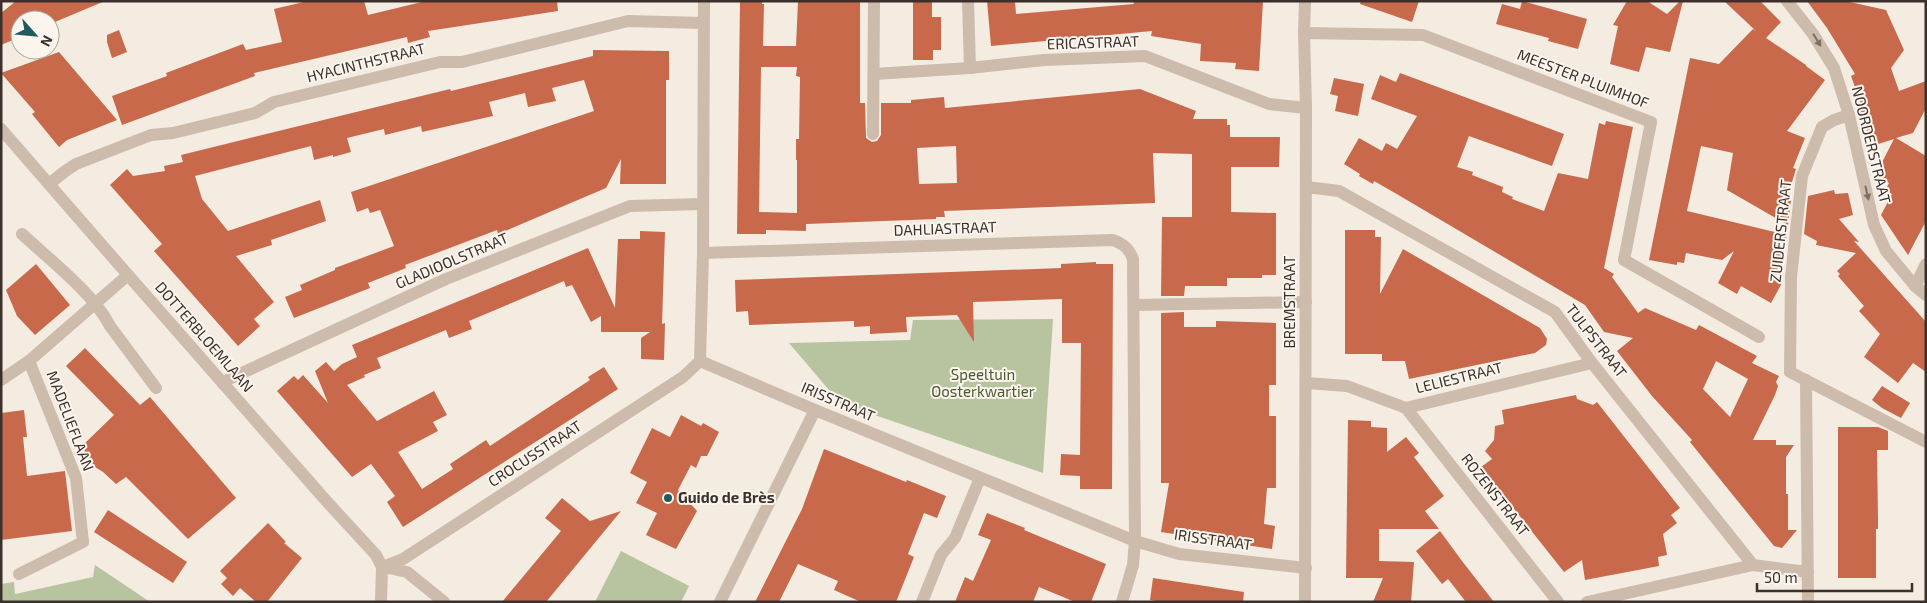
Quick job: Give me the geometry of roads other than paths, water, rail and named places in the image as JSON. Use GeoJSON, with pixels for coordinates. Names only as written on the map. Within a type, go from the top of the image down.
{"type":"FeatureCollection","features":[{"type":"Feature","properties":{"kind":"street"},"geometry":{"type":"LineString","coordinates":[[700,361],[703,254],[704,1]]}},
{"type":"Feature","properties":{"kind":"street"},"geometry":{"type":"LineString","coordinates":[[873,134],[874,1]]}},
{"type":"Feature","properties":{"kind":"street"},"geometry":{"type":"LineString","coordinates":[[968,1],[970,68]]}},
{"type":"Feature","properties":{"kind":"street","name":"BREMSTRAAT"},"geometry":{"type":"LineString","coordinates":[[1305,1],[1305,602]]}},
{"type":"Feature","properties":{"kind":"street","name":"NOORDERSTRAAT"},"geometry":{"type":"LineString","coordinates":[[1788,1],[1813,34],[1834,68],[1849,115],[1874,225],[1886,251],[1914,286],[1926,295]]}},
{"type":"Feature","properties":{"kind":"street","name":"HYACINTHSTRAAT"},"geometry":{"type":"LineString","coordinates":[[50,184],[76,164],[151,135],[173,133],[255,113],[274,102],[440,62],[462,62],[628,21],[703,23]]}},
{"type":"Feature","properties":{"kind":"street","name":"MEESTER PLUIMHOF"},"geometry":{"type":"LineString","coordinates":[[1304,33],[1423,35],[1651,122],[1624,260],[1759,337]]}},
{"type":"Feature","properties":{"kind":"street","name":"ERICASTRAAT"},"geometry":{"type":"LineString","coordinates":[[874,74],[970,68],[1044,60],[1145,56],[1269,104],[1306,108]]}},
{"type":"Feature","properties":{"kind":"street","name":"ZUIDERSTRAAT"},"geometry":{"type":"LineString","coordinates":[[1806,380],[1790,372],[1791,278],[1802,176],[1822,127],[1834,120],[1849,115]]}},
{"type":"Feature","properties":{"kind":"street","name":"DOTTERBLOEMLAAN"},"geometry":{"type":"LineString","coordinates":[[1,129],[223,384],[376,555],[382,567]]}},
{"type":"Feature","properties":{"kind":"street","name":"TULPSTRAAT"},"geometry":{"type":"LineString","coordinates":[[1306,187],[1339,190],[1556,312],[1592,363],[1753,565]]}},
{"type":"Feature","properties":{"kind":"street","name":"GLADIOOLSTRAAT"},"geometry":{"type":"LineString","coordinates":[[223,384],[229,379],[446,279],[630,206],[702,204]]}},
{"type":"Feature","properties":{"kind":"street"},"geometry":{"type":"LineString","coordinates":[[22,234],[84,292],[106,316],[110,326],[156,388]]}},
{"type":"Feature","properties":{"kind":"street","name":"DAHLIASTRAAT"},"geometry":{"type":"LineString","coordinates":[[703,254],[1112,240],[1122,244],[1130,251],[1133,259],[1135,305],[1135,540],[1133,565],[1122,602]]}},
{"type":"Feature","properties":{"kind":"street"},"geometry":{"type":"LineString","coordinates":[[1914,286],[1926,264]]}},
{"type":"Feature","properties":{"kind":"street"},"geometry":{"type":"LineString","coordinates":[[1,380],[29,361],[128,275]]}},
{"type":"Feature","properties":{"kind":"street"},"geometry":{"type":"LineString","coordinates":[[1135,305],[1306,302]]}},
{"type":"Feature","properties":{"kind":"street","name":"MADELIEFLAAN"},"geometry":{"type":"LineString","coordinates":[[19,574],[83,542],[76,478],[29,361]]}},
{"type":"Feature","properties":{"kind":"street","name":"IRISSTRAAT"},"geometry":{"type":"LineString","coordinates":[[700,361],[980,478],[1135,540],[1179,554],[1306,568]]}},
{"type":"Feature","properties":{"kind":"street","name":"CROCUSSTRAAT"},"geometry":{"type":"LineString","coordinates":[[382,567],[403,559],[683,377],[700,361]]}},
{"type":"Feature","properties":{"kind":"street","name":"LELIESTRAAT"},"geometry":{"type":"LineString","coordinates":[[1306,383],[1347,386],[1406,408],[1592,363]]}},
{"type":"Feature","properties":{"kind":"street"},"geometry":{"type":"LineString","coordinates":[[1808,602],[1806,380],[1926,442]]}},
{"type":"Feature","properties":{"kind":"street","name":"ROZENSTRAAT"},"geometry":{"type":"LineString","coordinates":[[1406,408],[1558,602]]}},
{"type":"Feature","properties":{"kind":"street"},"geometry":{"type":"LineString","coordinates":[[720,602],[815,410]]}},
{"type":"Feature","properties":{"kind":"street"},"geometry":{"type":"LineString","coordinates":[[922,602],[941,555],[955,538],[980,478]]}},
{"type":"Feature","properties":{"kind":"street"},"geometry":{"type":"LineString","coordinates":[[1587,602],[1753,565],[1808,572]]}},
{"type":"Feature","properties":{"kind":"street"},"geometry":{"type":"LineString","coordinates":[[381,602],[382,567],[407,572],[444,602]]}},
{"type":"Feature","properties":{"kind":"place","name":"Guido de Brès"},"geometry":{"type":"Point","coordinates":[668,498]}},
{"type":"Feature","properties":{"kind":"park label","name":"Speeltuin Oosterkwartier"},"geometry":{"type":"Point","coordinates":[983,384]}}]}
